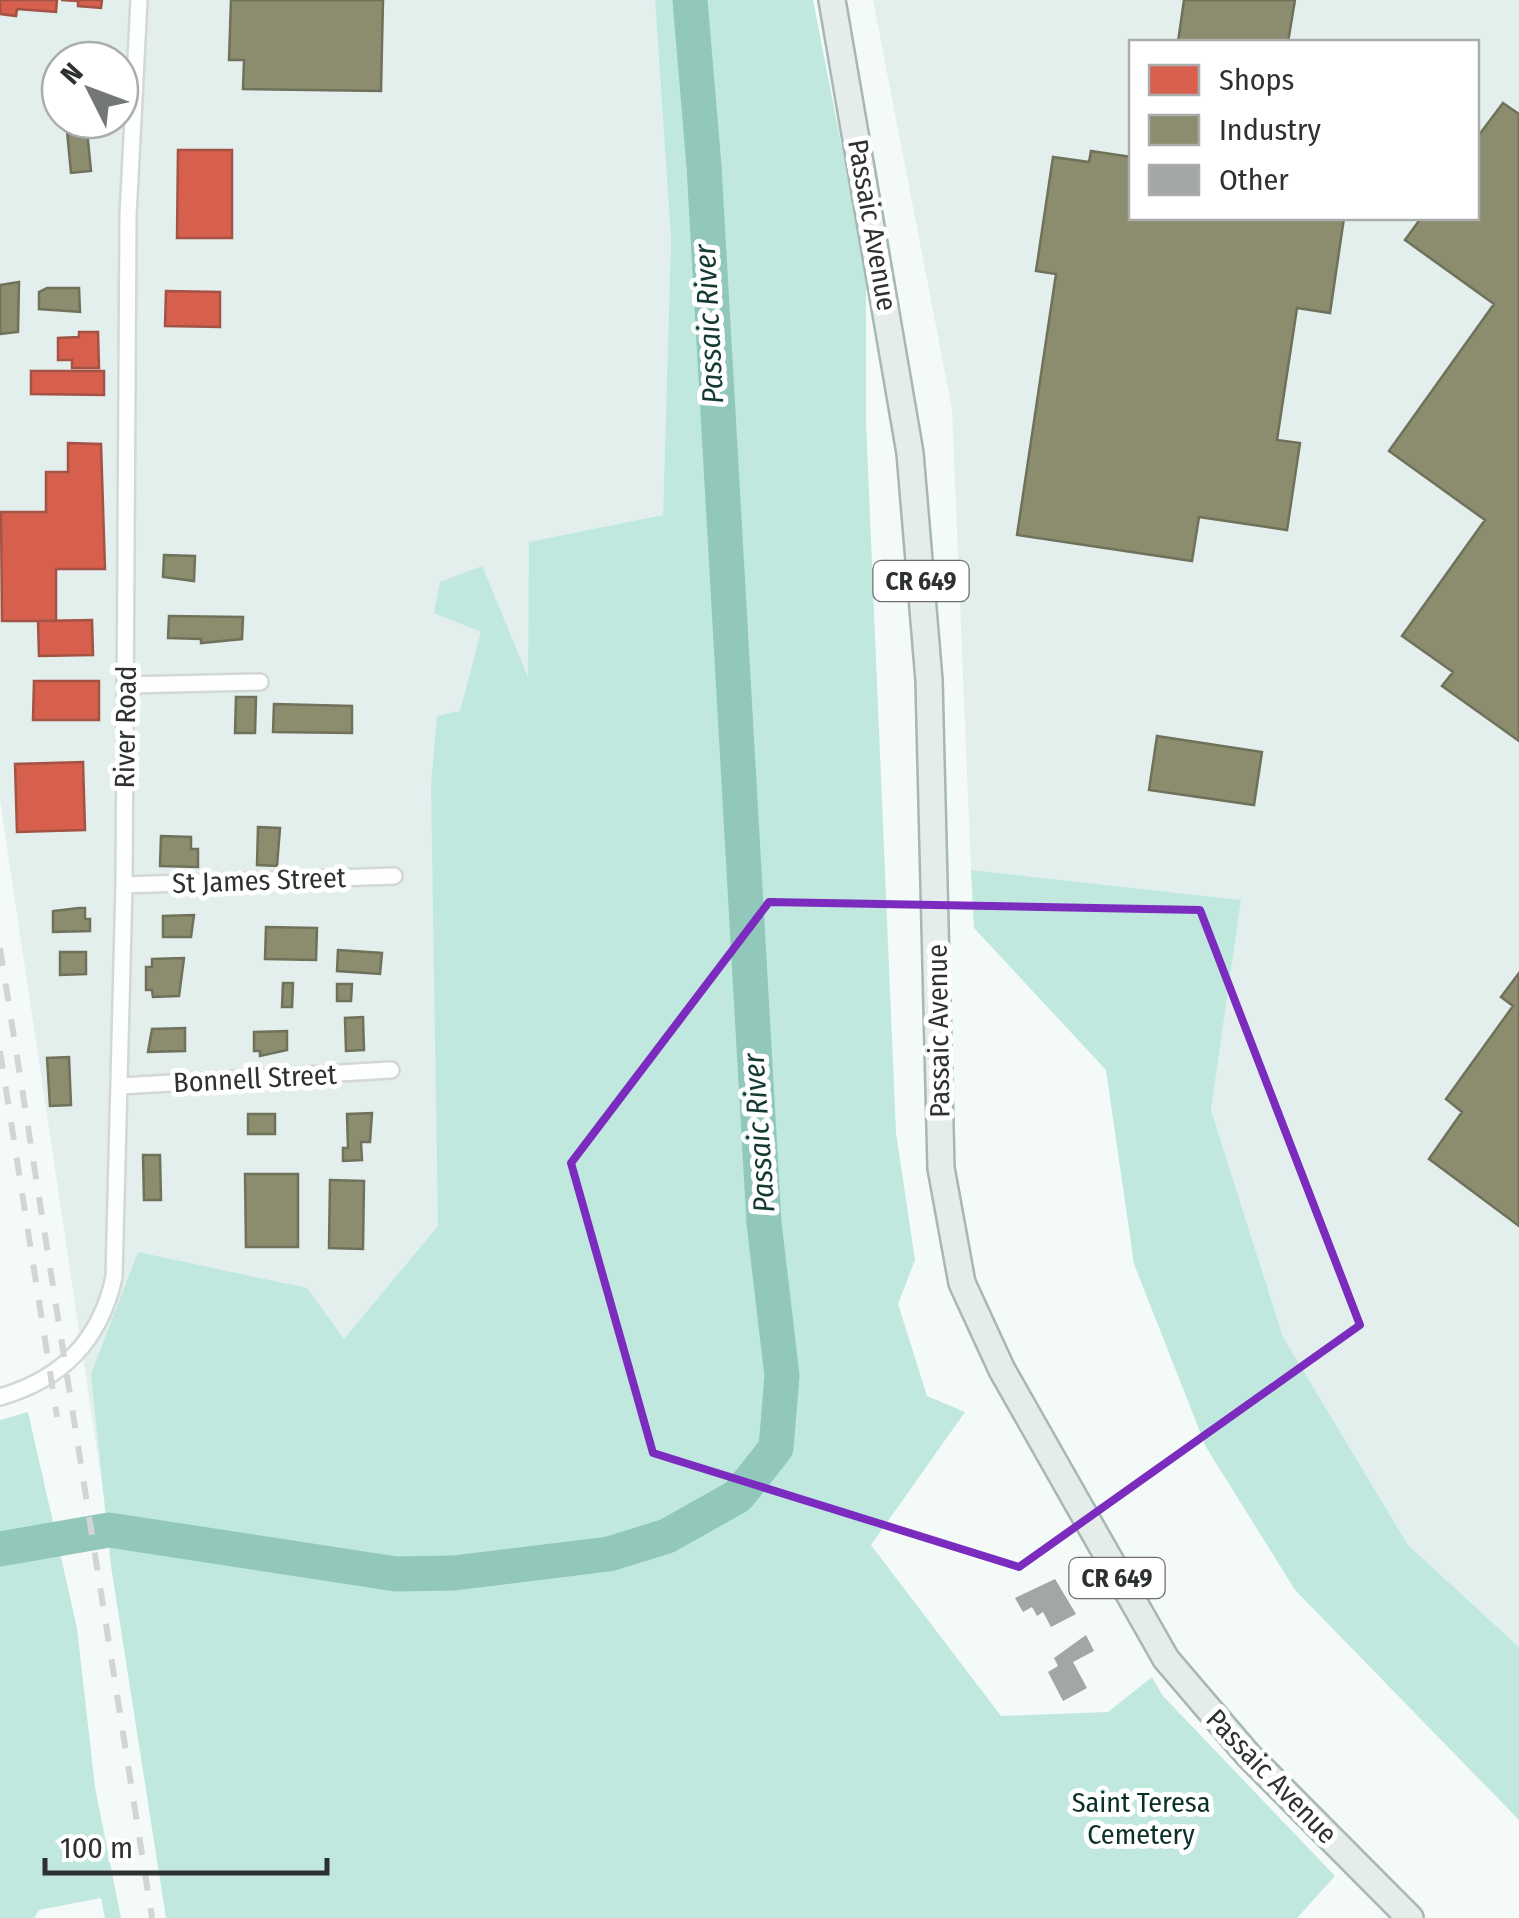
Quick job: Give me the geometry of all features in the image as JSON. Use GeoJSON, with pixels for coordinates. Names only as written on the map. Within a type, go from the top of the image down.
{"type":"FeatureCollection","features":[{"type":"Feature","properties":{"kind":"main road","name":"Passaic Avenue"},"geometry":{"type":"LineString","coordinates":[[832,0],[910,453],[929,680],[941,1168],[962,1283],[1002,1370],[1166,1659],[1248,1756],[1410,1918]]}},
{"type":"Feature","properties":{"kind":"street","name":"River Road"},"geometry":{"type":"LineString","coordinates":[[0,1397],[20,1391],[72,1360],[98,1326],[108,1302],[116,1252],[124,885],[128,216],[139,0]]}},
{"type":"Feature","properties":{"kind":"street"},"geometry":{"type":"LineString","coordinates":[[126,685],[260,682]]}},
{"type":"Feature","properties":{"kind":"street","name":"St James Street"},"geometry":{"type":"LineString","coordinates":[[124,885],[394,876]]}},
{"type":"Feature","properties":{"kind":"street","name":"Bonnell Street"},"geometry":{"type":"LineString","coordinates":[[120,1086],[390,1070]]}},
{"type":"Feature","properties":{"kind":"highlighted area"},"geometry":{"type":"Polygon","coordinates":[[[769,902],[1200,910],[1360,1325],[1019,1567],[653,1453],[571,1163],[769,902]]]}},
{"type":"Feature","properties":{"kind":"shaded area"},"geometry":{"type":"Polygon","coordinates":[[[0,0],[655,0],[671,239],[663,516],[530,542],[524,1320],[107,1518],[0,800],[0,0]]]}},
{"type":"Feature","properties":{"kind":"shaded area"},"geometry":{"type":"Polygon","coordinates":[[[873,0],[1519,0],[1519,1647],[1408,1545],[1283,1337],[1211,1110],[1241,900],[971,870],[952,409],[873,0]]]}},
{"type":"Feature","properties":{"kind":"green space","name":"Saint Teresa Cemetery"},"geometry":{"type":"Polygon","coordinates":[[[655,0],[813,0],[866,271],[866,422],[896,1133],[915,1260],[898,1304],[927,1396],[965,1412],[871,1545],[1001,1716],[1108,1712],[1152,1677],[1163,1696],[1335,1876],[1297,1918],[166,1918],[111,1566],[91,1374],[138,1252],[307,1288],[344,1339],[438,1226],[431,786],[437,716],[460,711],[481,632],[434,613],[440,582],[482,566],[528,677],[529,542],[663,515],[671,239],[655,0]]]}},
{"type":"Feature","properties":{"kind":"green space"},"geometry":{"type":"Polygon","coordinates":[[[971,870],[1241,900],[1211,1110],[1283,1337],[1408,1545],[1519,1647],[1519,1820],[1295,1590],[1206,1447],[1134,1264],[1106,1070],[974,928],[971,870]]]}},
{"type":"Feature","properties":{"kind":"green space"},"geometry":{"type":"Polygon","coordinates":[[[28,1412],[77,1628],[95,1787],[121,1918],[105,1918],[101,1898],[39,1910],[34,1918],[0,1918],[0,1420],[28,1412]]]}},
{"type":"Feature","properties":{"kind":"building: Shops"},"geometry":{"type":"Polygon","coordinates":[[[0,0],[57,0],[56,12],[17,9],[16,16],[0,14],[0,0]]]}},
{"type":"Feature","properties":{"kind":"building: Shops"},"geometry":{"type":"Polygon","coordinates":[[[61,0],[102,0],[101,8],[61,0]]]}},
{"type":"Feature","properties":{"kind":"building: Shops"},"geometry":{"type":"Polygon","coordinates":[[[178,150],[232,150],[232,238],[177,238],[178,150]]]}},
{"type":"Feature","properties":{"kind":"building: Shops"},"geometry":{"type":"Polygon","coordinates":[[[166,291],[220,292],[220,327],[165,326],[166,291]]]}},
{"type":"Feature","properties":{"kind":"building: Shops"},"geometry":{"type":"Polygon","coordinates":[[[79,332],[98,332],[99,368],[72,368],[72,360],[58,360],[58,338],[79,337],[79,332]]]}},
{"type":"Feature","properties":{"kind":"building: Shops"},"geometry":{"type":"Polygon","coordinates":[[[31,371],[104,371],[104,395],[31,394],[31,371]]]}},
{"type":"Feature","properties":{"kind":"building: Shops"},"geometry":{"type":"Polygon","coordinates":[[[68,443],[101,444],[105,569],[56,569],[56,621],[2,621],[1,512],[46,512],[46,472],[68,472],[68,443]]]}},
{"type":"Feature","properties":{"kind":"building: Shops"},"geometry":{"type":"Polygon","coordinates":[[[92,620],[93,655],[39,656],[38,621],[92,620]]]}},
{"type":"Feature","properties":{"kind":"building: Shops"},"geometry":{"type":"Polygon","coordinates":[[[34,681],[99,681],[99,720],[33,720],[34,681]]]}},
{"type":"Feature","properties":{"kind":"building: Shops"},"geometry":{"type":"Polygon","coordinates":[[[83,762],[85,830],[17,832],[15,764],[83,762]]]}},
{"type":"Feature","properties":{"kind":"building: Industry"},"geometry":{"type":"Polygon","coordinates":[[[231,0],[383,0],[381,91],[243,89],[244,60],[229,60],[231,0]]]}},
{"type":"Feature","properties":{"kind":"building: Industry"},"geometry":{"type":"Polygon","coordinates":[[[1184,0],[1295,0],[1288,40],[1178,40],[1184,0]]]}},
{"type":"Feature","properties":{"kind":"building: Industry"},"geometry":{"type":"Polygon","coordinates":[[[1503,103],[1519,114],[1519,741],[1442,686],[1453,672],[1402,636],[1485,520],[1389,451],[1494,304],[1405,240],[1420,220],[1479,220],[1479,135],[1503,103]]]}},
{"type":"Feature","properties":{"kind":"building: Industry"},"geometry":{"type":"Polygon","coordinates":[[[68,140],[88,140],[91,171],[71,173],[68,140]]]}},
{"type":"Feature","properties":{"kind":"building: Industry"},"geometry":{"type":"Polygon","coordinates":[[[1091,151],[1129,157],[1129,220],[1344,220],[1330,313],[1297,308],[1277,440],[1300,443],[1287,530],[1199,517],[1192,561],[1017,535],[1056,274],[1036,271],[1053,157],[1089,162],[1091,151]]]}},
{"type":"Feature","properties":{"kind":"building: Industry"},"geometry":{"type":"Polygon","coordinates":[[[19,282],[18,332],[0,334],[0,285],[19,282]]]}},
{"type":"Feature","properties":{"kind":"building: Industry"},"geometry":{"type":"Polygon","coordinates":[[[47,288],[79,288],[80,312],[39,309],[39,292],[47,288]]]}},
{"type":"Feature","properties":{"kind":"building: Industry"},"geometry":{"type":"Polygon","coordinates":[[[164,555],[195,556],[194,581],[163,577],[164,555]]]}},
{"type":"Feature","properties":{"kind":"building: Industry"},"geometry":{"type":"Polygon","coordinates":[[[169,616],[243,617],[242,639],[201,643],[201,639],[168,638],[169,616]]]}},
{"type":"Feature","properties":{"kind":"building: Industry"},"geometry":{"type":"Polygon","coordinates":[[[236,697],[256,697],[255,733],[235,733],[236,697]]]}},
{"type":"Feature","properties":{"kind":"building: Industry"},"geometry":{"type":"Polygon","coordinates":[[[274,704],[352,706],[352,733],[273,732],[274,704]]]}},
{"type":"Feature","properties":{"kind":"building: Industry"},"geometry":{"type":"Polygon","coordinates":[[[1157,736],[1262,752],[1254,805],[1149,790],[1157,736]]]}},
{"type":"Feature","properties":{"kind":"building: Industry"},"geometry":{"type":"Polygon","coordinates":[[[258,827],[280,828],[277,866],[257,865],[258,827]]]}},
{"type":"Feature","properties":{"kind":"building: Industry"},"geometry":{"type":"Polygon","coordinates":[[[161,836],[191,837],[191,849],[198,849],[198,867],[160,866],[161,836]]]}},
{"type":"Feature","properties":{"kind":"building: Industry"},"geometry":{"type":"Polygon","coordinates":[[[85,908],[90,931],[53,932],[53,911],[85,908]]]}},
{"type":"Feature","properties":{"kind":"building: Industry"},"geometry":{"type":"Polygon","coordinates":[[[194,915],[191,937],[163,937],[163,916],[194,915]]]}},
{"type":"Feature","properties":{"kind":"building: Industry"},"geometry":{"type":"Polygon","coordinates":[[[266,927],[317,928],[316,960],[265,959],[266,927]]]}},
{"type":"Feature","properties":{"kind":"building: Industry"},"geometry":{"type":"Polygon","coordinates":[[[338,950],[382,953],[380,974],[337,971],[338,950]]]}},
{"type":"Feature","properties":{"kind":"building: Industry"},"geometry":{"type":"Polygon","coordinates":[[[60,952],[86,952],[86,974],[60,975],[60,952]]]}},
{"type":"Feature","properties":{"kind":"building: Industry"},"geometry":{"type":"Polygon","coordinates":[[[184,958],[179,996],[153,997],[152,990],[146,990],[146,967],[152,967],[152,959],[184,958]]]}},
{"type":"Feature","properties":{"kind":"building: Industry"},"geometry":{"type":"Polygon","coordinates":[[[1519,973],[1519,1226],[1429,1159],[1462,1112],[1446,1099],[1513,1006],[1501,997],[1519,973]]]}},
{"type":"Feature","properties":{"kind":"building: Industry"},"geometry":{"type":"Polygon","coordinates":[[[283,983],[293,983],[292,1007],[282,1007],[283,983]]]}},
{"type":"Feature","properties":{"kind":"building: Industry"},"geometry":{"type":"Polygon","coordinates":[[[337,984],[352,984],[351,1001],[337,1001],[337,984]]]}},
{"type":"Feature","properties":{"kind":"building: Industry"},"geometry":{"type":"Polygon","coordinates":[[[363,1017],[364,1050],[346,1051],[345,1018],[363,1017]]]}},
{"type":"Feature","properties":{"kind":"building: Industry"},"geometry":{"type":"Polygon","coordinates":[[[185,1028],[185,1051],[148,1052],[152,1029],[185,1028]]]}},
{"type":"Feature","properties":{"kind":"building: Industry"},"geometry":{"type":"Polygon","coordinates":[[[287,1031],[287,1050],[260,1056],[260,1051],[254,1051],[254,1032],[287,1031]]]}},
{"type":"Feature","properties":{"kind":"building: Industry"},"geometry":{"type":"Polygon","coordinates":[[[69,1057],[71,1105],[50,1106],[47,1058],[69,1057]]]}},
{"type":"Feature","properties":{"kind":"building: Industry"},"geometry":{"type":"Polygon","coordinates":[[[372,1113],[370,1142],[361,1142],[362,1160],[343,1161],[343,1148],[348,1148],[347,1114],[372,1113]]]}},
{"type":"Feature","properties":{"kind":"building: Industry"},"geometry":{"type":"Polygon","coordinates":[[[248,1114],[275,1114],[275,1134],[248,1134],[248,1114]]]}},
{"type":"Feature","properties":{"kind":"building: Industry"},"geometry":{"type":"Polygon","coordinates":[[[143,1155],[160,1155],[161,1200],[144,1200],[143,1155]]]}},
{"type":"Feature","properties":{"kind":"building: Industry"},"geometry":{"type":"Polygon","coordinates":[[[245,1174],[298,1174],[298,1247],[246,1247],[245,1174]]]}},
{"type":"Feature","properties":{"kind":"building: Industry"},"geometry":{"type":"Polygon","coordinates":[[[330,1180],[364,1181],[363,1249],[329,1248],[330,1180]]]}},
{"type":"Feature","properties":{"kind":"building: Other"},"geometry":{"type":"Polygon","coordinates":[[[1055,1579],[1076,1614],[1051,1627],[1043,1612],[1037,1616],[1032,1607],[1023,1612],[1015,1598],[1055,1579]]]}},
{"type":"Feature","properties":{"kind":"building: Other"},"geometry":{"type":"Polygon","coordinates":[[[1086,1635],[1094,1651],[1073,1662],[1087,1688],[1063,1701],[1048,1672],[1058,1666],[1054,1658],[1086,1635]]]}},
{"type":"Feature","properties":{"kind":"waterway","name":"Passaic River"},"geometry":{"type":"LineString","coordinates":[[0,1549],[109,1530],[396,1574],[454,1573],[609,1554],[667,1536],[738,1496],[776,1448],[782,1376],[764,1223],[704,166],[690,0]]}},
{"type":"Feature","properties":{"kind":"railway"},"geometry":{"type":"LineString","coordinates":[[0,948],[152,1918]]}},
{"type":"Feature","properties":{"kind":"railway"},"geometry":{"type":"LineString","coordinates":[[0,1051],[57,1417]]}}]}
